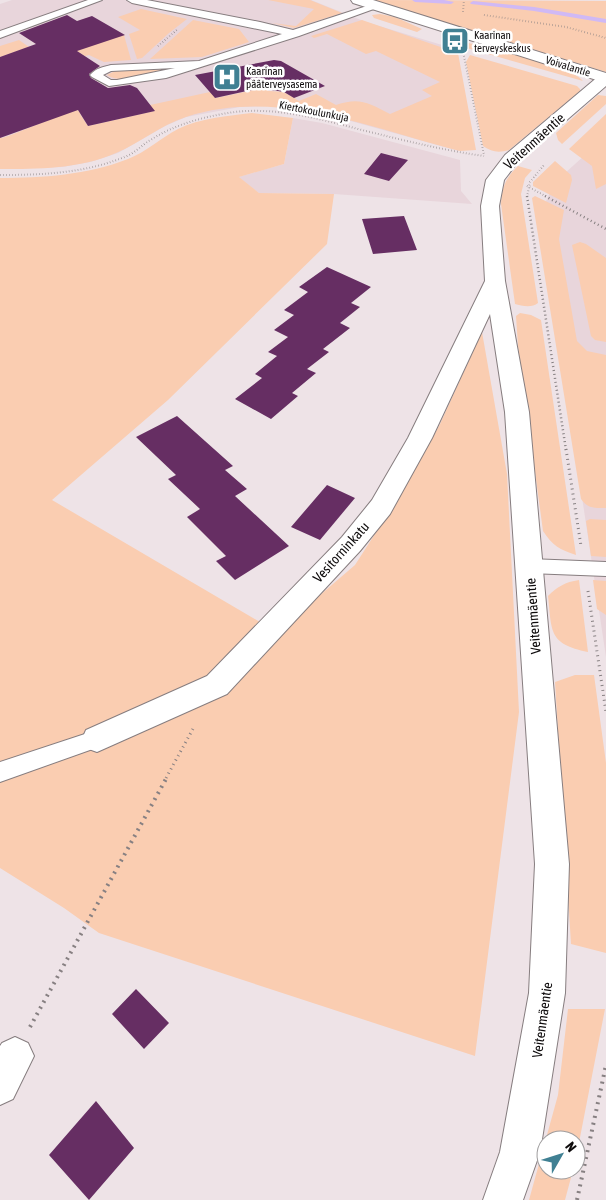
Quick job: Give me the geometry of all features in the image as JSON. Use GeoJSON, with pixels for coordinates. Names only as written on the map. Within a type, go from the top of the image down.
{"type":"FeatureCollection","features":[{"type":"Feature","properties":{"kind":"street","name":"Voivalantie"},"geometry":{"type":"LineString","coordinates":[[358,0],[606,78]]}},
{"type":"Feature","properties":{"kind":"street","name":"Veitenmäentie"},"geometry":{"type":"LineString","coordinates":[[503,1200],[520,1152],[547,993],[552,864],[517,412],[495,281],[490,206],[499,173],[511,159],[606,78]]}},
{"type":"Feature","properties":{"kind":"street","name":"Vesitorninkatu"},"geometry":{"type":"LineString","coordinates":[[97,739],[217,685],[351,544],[381,507],[420,438],[495,281]]}},
{"type":"Feature","properties":{"kind":"lane"},"geometry":{"type":"LineString","coordinates":[[0,35],[98,0]]}},
{"type":"Feature","properties":{"kind":"lane"},"geometry":{"type":"LineString","coordinates":[[132,0],[264,21],[295,34]]}},
{"type":"Feature","properties":{"kind":"lane"},"geometry":{"type":"LineString","coordinates":[[200,64],[111,68],[103,70],[96,75],[109,83],[166,75],[295,34],[377,6]]}},
{"type":"Feature","properties":{"kind":"lane"},"geometry":{"type":"LineString","coordinates":[[529,566],[606,569]]}},
{"type":"Feature","properties":{"kind":"lane"},"geometry":{"type":"LineString","coordinates":[[0,772],[97,739]]}},
{"type":"Feature","properties":{"kind":"path"},"geometry":{"type":"LineString","coordinates":[[136,66],[199,12]]}},
{"type":"Feature","properties":{"kind":"path"},"geometry":{"type":"LineString","coordinates":[[482,15],[566,27],[606,38]]}},
{"type":"Feature","properties":{"kind":"path"},"geometry":{"type":"LineString","coordinates":[[465,50],[463,60],[481,148]]}},
{"type":"Feature","properties":{"kind":"path","name":"Kiertokoulunkuja"},"geometry":{"type":"LineString","coordinates":[[0,175],[54,173],[94,166],[127,156],[165,133],[193,121],[236,112],[260,111],[281,112],[319,119],[439,149],[484,156]]}},
{"type":"Feature","properties":{"kind":"path"},"geometry":{"type":"LineString","coordinates":[[544,164],[527,186],[606,712]]}},
{"type":"Feature","properties":{"kind":"path"},"geometry":{"type":"LineString","coordinates":[[527,186],[606,229]]}},
{"type":"Feature","properties":{"kind":"path"},"geometry":{"type":"LineString","coordinates":[[7,1071],[217,685]]}},
{"type":"Feature","properties":{"kind":"path"},"geometry":{"type":"LineString","coordinates":[[577,1200],[606,1065]]}},
{"type":"Feature","properties":{"kind":"shaded area","name":"Kaarinan pääterveysasema"},"geometry":{"type":"Polygon","coordinates":[[[12,0],[311,0],[366,22],[452,48],[459,151],[329,115],[269,106],[240,107],[186,117],[165,126],[118,153],[90,162],[62,167],[0,169],[0,4],[12,0]]]}},
{"type":"Feature","properties":{"kind":"shaded area"},"geometry":{"type":"Polygon","coordinates":[[[268,0],[310,0],[342,13],[294,28],[272,23],[296,26],[314,9],[268,0]]]}},
{"type":"Feature","properties":{"kind":"shaded area"},"geometry":{"type":"Polygon","coordinates":[[[372,0],[606,1],[606,72],[372,0]]]}},
{"type":"Feature","properties":{"kind":"shaded area"},"geometry":{"type":"Polygon","coordinates":[[[141,9],[187,19],[142,58],[137,59],[129,34],[140,30],[118,17],[141,9]]]}},
{"type":"Feature","properties":{"kind":"shaded area"},"geometry":{"type":"Polygon","coordinates":[[[380,14],[395,17],[422,29],[417,32],[374,18],[372,15],[380,14]]]}},
{"type":"Feature","properties":{"kind":"shaded area"},"geometry":{"type":"Polygon","coordinates":[[[193,20],[239,29],[249,42],[202,57],[150,59],[193,20]]]}},
{"type":"Feature","properties":{"kind":"shaded area"},"geometry":{"type":"Polygon","coordinates":[[[362,20],[458,53],[476,150],[460,151],[324,115],[290,109],[255,107],[221,109],[186,117],[177,120],[125,149],[88,162],[59,167],[0,169],[0,137],[11,135],[76,109],[81,113],[88,126],[154,111],[150,105],[210,92],[216,98],[254,90],[258,87],[269,91],[284,92],[299,101],[316,94],[336,105],[351,101],[364,102],[390,114],[432,96],[422,90],[440,82],[376,51],[366,54],[327,34],[314,38],[311,36],[362,20]]]}},
{"type":"Feature","properties":{"kind":"shaded area"},"geometry":{"type":"Polygon","coordinates":[[[124,35],[131,60],[104,62],[89,55],[85,56],[73,49],[124,35]]]}},
{"type":"Feature","properties":{"kind":"shaded area"},"geometry":{"type":"Polygon","coordinates":[[[19,40],[29,47],[0,57],[0,46],[19,40]]]}},
{"type":"Feature","properties":{"kind":"shaded area"},"geometry":{"type":"Polygon","coordinates":[[[460,41],[545,63],[575,75],[583,81],[456,45],[460,41]]]}},
{"type":"Feature","properties":{"kind":"shaded area"},"geometry":{"type":"Polygon","coordinates":[[[470,55],[577,86],[580,91],[509,150],[492,151],[483,146],[466,62],[470,55]]]}},
{"type":"Feature","properties":{"kind":"shaded area"},"geometry":{"type":"Polygon","coordinates":[[[171,69],[130,79],[114,78],[107,75],[115,71],[171,69]]]}},
{"type":"Feature","properties":{"kind":"shaded area"},"geometry":{"type":"Polygon","coordinates":[[[598,95],[606,96],[606,104],[562,144],[558,140],[556,133],[598,95]]]}},
{"type":"Feature","properties":{"kind":"shaded area"},"geometry":{"type":"Polygon","coordinates":[[[252,113],[293,118],[284,164],[239,177],[259,193],[334,194],[327,244],[168,400],[52,500],[277,632],[355,565],[402,492],[440,424],[482,332],[507,474],[519,712],[475,1056],[99,933],[64,908],[0,868],[0,178],[49,176],[97,169],[135,156],[178,129],[195,122],[252,113]]]}},
{"type":"Feature","properties":{"kind":"shaded area"},"geometry":{"type":"Polygon","coordinates":[[[606,114],[606,184],[596,189],[592,166],[569,149],[606,114]]]}},
{"type":"Feature","properties":{"kind":"shaded area"},"geometry":{"type":"Polygon","coordinates":[[[293,118],[322,123],[460,160],[461,191],[472,204],[334,194],[259,193],[238,177],[284,164],[293,118]]]}},
{"type":"Feature","properties":{"kind":"shaded area"},"geometry":{"type":"Polygon","coordinates":[[[606,136],[606,657],[543,237],[544,206],[554,183],[606,136]]]}},
{"type":"Feature","properties":{"kind":"shaded area"},"geometry":{"type":"Polygon","coordinates":[[[555,161],[571,175],[572,180],[566,203],[533,186],[533,182],[555,161]]]}},
{"type":"Feature","properties":{"kind":"shaded area"},"geometry":{"type":"Polygon","coordinates":[[[518,166],[532,170],[525,178],[521,194],[538,303],[530,306],[515,304],[501,204],[505,183],[518,166]]]}},
{"type":"Feature","properties":{"kind":"shaded area"},"geometry":{"type":"Polygon","coordinates":[[[535,196],[564,210],[559,239],[577,341],[587,351],[606,355],[606,508],[589,506],[581,499],[532,198],[535,196]]]}},
{"type":"Feature","properties":{"kind":"shaded area"},"geometry":{"type":"Polygon","coordinates":[[[580,242],[606,258],[606,342],[595,340],[591,336],[572,245],[580,242]]]}},
{"type":"Feature","properties":{"kind":"shaded area"},"geometry":{"type":"Polygon","coordinates":[[[520,313],[531,315],[541,320],[576,555],[557,546],[543,531],[518,346],[516,316],[520,313]]]}},
{"type":"Feature","properties":{"kind":"shaded area"},"geometry":{"type":"Polygon","coordinates":[[[590,519],[606,520],[606,557],[591,556],[586,521],[590,519]]]}},
{"type":"Feature","properties":{"kind":"shaded area"},"geometry":{"type":"Polygon","coordinates":[[[579,580],[588,652],[565,645],[559,640],[554,634],[550,618],[548,596],[562,585],[579,580]]]}},
{"type":"Feature","properties":{"kind":"shaded area"},"geometry":{"type":"Polygon","coordinates":[[[593,580],[606,581],[606,615],[597,609],[593,580]]]}},
{"type":"Feature","properties":{"kind":"shaded area"},"geometry":{"type":"Polygon","coordinates":[[[575,675],[594,675],[606,763],[606,953],[571,944],[555,682],[575,675]]]}},
{"type":"Feature","properties":{"kind":"shaded area"},"geometry":{"type":"Polygon","coordinates":[[[568,1009],[605,1009],[581,1130],[548,1130],[558,1095],[568,1009]]]}},
{"type":"Feature","properties":{"kind":"shaded area"},"geometry":{"type":"Polygon","coordinates":[[[536,1175],[536,1180],[570,1180],[565,1200],[529,1200],[536,1175]]]}},
{"type":"Feature","properties":{"kind":"building"},"geometry":{"type":"Polygon","coordinates":[[[67,15],[77,21],[92,16],[125,35],[77,51],[100,66],[89,74],[91,78],[108,88],[130,85],[137,88],[155,111],[88,126],[78,110],[0,138],[0,57],[36,44],[19,33],[67,15]]]}},
{"type":"Feature","properties":{"kind":"building"},"geometry":{"type":"Polygon","coordinates":[[[274,60],[281,61],[325,86],[294,98],[284,92],[260,88],[215,98],[195,75],[274,60]]]}},
{"type":"Feature","properties":{"kind":"building"},"geometry":{"type":"Polygon","coordinates":[[[381,153],[408,160],[389,181],[364,174],[381,153]]]}},
{"type":"Feature","properties":{"kind":"building"},"geometry":{"type":"Polygon","coordinates":[[[404,216],[417,250],[373,254],[362,219],[404,216]]]}},
{"type":"Feature","properties":{"kind":"building"},"geometry":{"type":"Polygon","coordinates":[[[327,267],[371,287],[351,303],[360,307],[340,323],[350,328],[323,349],[329,352],[307,369],[316,373],[292,393],[298,396],[271,419],[235,399],[262,378],[255,374],[277,356],[268,352],[288,337],[274,330],[294,315],[284,310],[308,292],[299,287],[327,267]]]}},
{"type":"Feature","properties":{"kind":"building"},"geometry":{"type":"Polygon","coordinates":[[[177,416],[233,466],[225,470],[247,489],[235,496],[289,546],[235,580],[216,561],[226,556],[187,517],[200,509],[168,479],[176,475],[136,437],[177,416]]]}},
{"type":"Feature","properties":{"kind":"building"},"geometry":{"type":"Polygon","coordinates":[[[327,485],[355,498],[320,540],[291,527],[327,485]]]}},
{"type":"Feature","properties":{"kind":"building"},"geometry":{"type":"Polygon","coordinates":[[[136,989],[169,1023],[144,1049],[112,1014],[136,989]]]}},
{"type":"Feature","properties":{"kind":"building"},"geometry":{"type":"Polygon","coordinates":[[[96,1101],[134,1148],[89,1200],[49,1155],[96,1101]]]}},
{"type":"Feature","properties":{"kind":"waterway"},"geometry":{"type":"LineString","coordinates":[[415,0],[451,2]]}},
{"type":"Feature","properties":{"kind":"waterway"},"geometry":{"type":"LineString","coordinates":[[473,3],[534,9],[606,21]]}},
{"type":"Feature","properties":{"kind":"place","name":"Kaarinan terveyskeskus"},"geometry":{"type":"Point","coordinates":[455,41]}},
{"type":"Feature","properties":{"kind":"place","name":"Kaarinan pääterveysasema"},"geometry":{"type":"Point","coordinates":[227,77]}}]}
